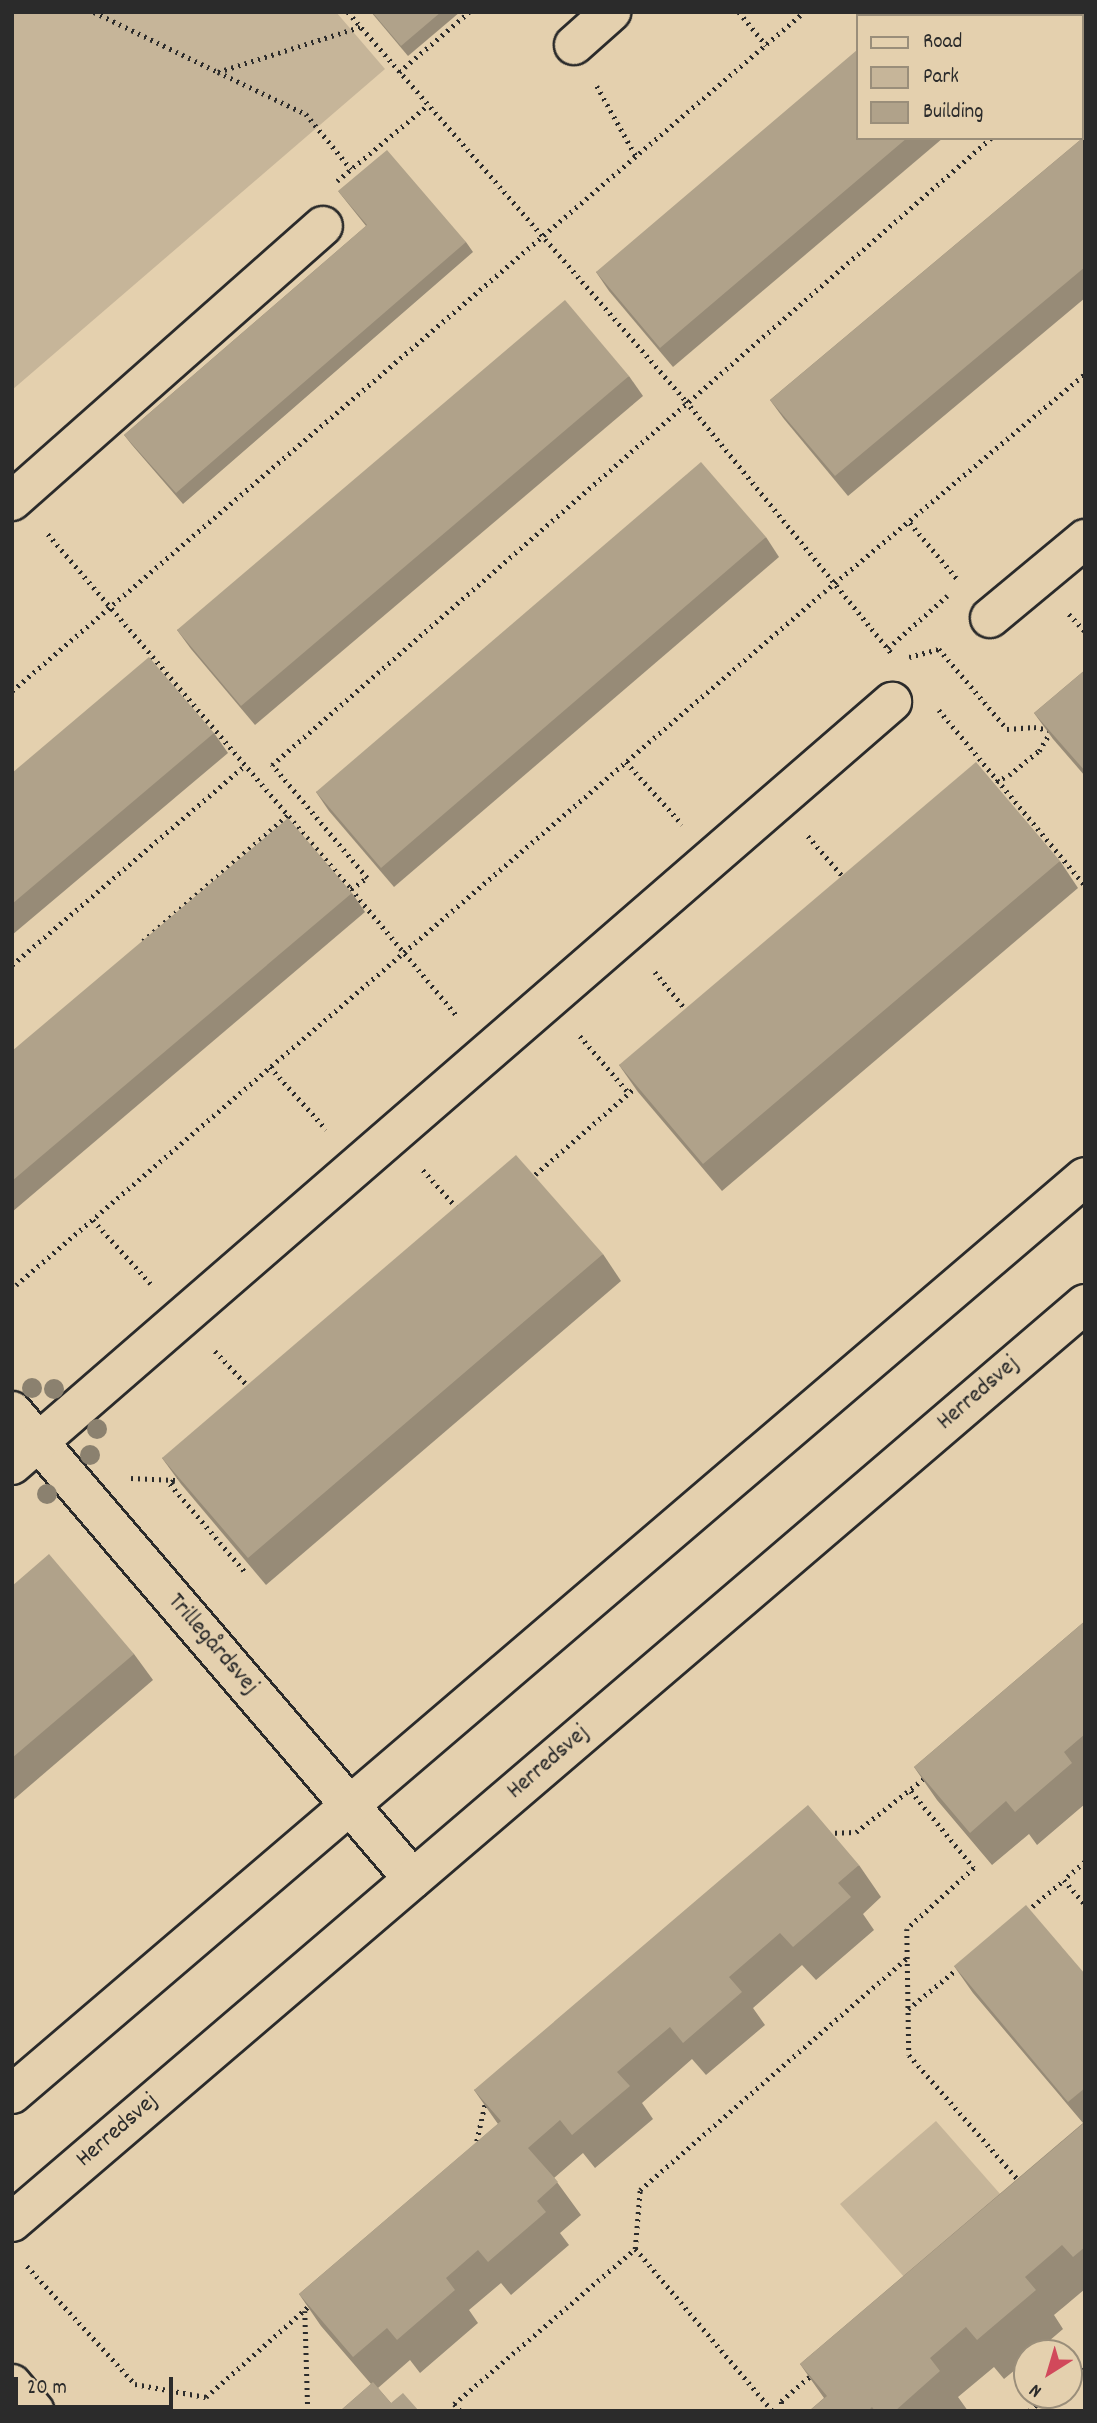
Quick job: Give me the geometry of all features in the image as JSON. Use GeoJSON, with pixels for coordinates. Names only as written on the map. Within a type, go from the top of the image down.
{"type":"FeatureCollection","features":[{"type":"Feature","properties":{"kind":"street"},"geometry":{"type":"LineString","coordinates":[[574,45],[611,12]]}},
{"type":"Feature","properties":{"kind":"street"},"geometry":{"type":"LineString","coordinates":[[15,499],[323,226]]}},
{"type":"Feature","properties":{"kind":"street"},"geometry":{"type":"LineString","coordinates":[[990,618],[1085,539]]}},
{"type":"Feature","properties":{"kind":"street"},"geometry":{"type":"LineString","coordinates":[[26,1453],[892,702]]}},
{"type":"Feature","properties":{"kind":"street"},"geometry":{"type":"LineString","coordinates":[[12,2094],[1085,1177]]}},
{"type":"Feature","properties":{"kind":"street","name":"Herredsvej"},"geometry":{"type":"LineString","coordinates":[[12,2222],[1085,1304]]}},
{"type":"Feature","properties":{"kind":"street","name":"Trillegårdsvej"},"geometry":{"type":"LineString","coordinates":[[12,1411],[26,1453],[350,1806],[413,1879]]}},
{"type":"Feature","properties":{"kind":"street"},"geometry":{"type":"LineString","coordinates":[[12,2384],[36,2411]]}},
{"type":"Feature","properties":{"kind":"path"},"geometry":{"type":"LineString","coordinates":[[94,12],[306,114],[351,169]]}},
{"type":"Feature","properties":{"kind":"path"},"geometry":{"type":"LineString","coordinates":[[348,12],[686,401],[898,660],[939,649],[1007,729],[1034,727],[1050,730]]}},
{"type":"Feature","properties":{"kind":"path"},"geometry":{"type":"LineString","coordinates":[[399,72],[469,12]]}},
{"type":"Feature","properties":{"kind":"path"},"geometry":{"type":"LineString","coordinates":[[739,12],[766,45]]}},
{"type":"Feature","properties":{"kind":"path"},"geometry":{"type":"LineString","coordinates":[[12,691],[804,12]]}},
{"type":"Feature","properties":{"kind":"path"},"geometry":{"type":"LineString","coordinates":[[218,72],[360,27]]}},
{"type":"Feature","properties":{"kind":"path"},"geometry":{"type":"LineString","coordinates":[[574,45],[636,156]]}},
{"type":"Feature","properties":{"kind":"path"},"geometry":{"type":"LineString","coordinates":[[323,226],[320,197],[428,105]]}},
{"type":"Feature","properties":{"kind":"path"},"geometry":{"type":"LineString","coordinates":[[351,889],[367,878],[272,765],[686,401],[989,140]]}},
{"type":"Feature","properties":{"kind":"path"},"geometry":{"type":"LineString","coordinates":[[16,1285],[834,584],[1085,374]]}},
{"type":"Feature","properties":{"kind":"path"},"geometry":{"type":"LineString","coordinates":[[15,499],[289,815],[488,1052]]}},
{"type":"Feature","properties":{"kind":"path"},"geometry":{"type":"LineString","coordinates":[[910,523],[990,618]]}},
{"type":"Feature","properties":{"kind":"path"},"geometry":{"type":"LineString","coordinates":[[887,648],[961,584]]}},
{"type":"Feature","properties":{"kind":"path"},"geometry":{"type":"LineString","coordinates":[[931,700],[1085,885]]}},
{"type":"Feature","properties":{"kind":"path"},"geometry":{"type":"LineString","coordinates":[[981,793],[1039,751],[1050,730],[1059,723]]}},
{"type":"Feature","properties":{"kind":"path"},"geometry":{"type":"LineString","coordinates":[[626,762],[713,858]]}},
{"type":"Feature","properties":{"kind":"path"},"geometry":{"type":"LineString","coordinates":[[12,965],[245,765]]}},
{"type":"Feature","properties":{"kind":"path"},"geometry":{"type":"LineString","coordinates":[[778,802],[851,886]]}},
{"type":"Feature","properties":{"kind":"path"},"geometry":{"type":"LineString","coordinates":[[135,947],[289,815]]}},
{"type":"Feature","properties":{"kind":"path"},"geometry":{"type":"LineString","coordinates":[[624,936],[695,1020]]}},
{"type":"Feature","properties":{"kind":"path"},"geometry":{"type":"LineString","coordinates":[[550,1001],[629,1093]]}},
{"type":"Feature","properties":{"kind":"path"},"geometry":{"type":"LineString","coordinates":[[270,1067],[358,1165]]}},
{"type":"Feature","properties":{"kind":"path"},"geometry":{"type":"LineString","coordinates":[[525,1182],[640,1084]]}},
{"type":"Feature","properties":{"kind":"path"},"geometry":{"type":"LineString","coordinates":[[394,1136],[465,1217]]}},
{"type":"Feature","properties":{"kind":"path"},"geometry":{"type":"LineString","coordinates":[[93,1220],[256,1396]]}},
{"type":"Feature","properties":{"kind":"path"},"geometry":{"type":"LineString","coordinates":[[185,1472],[170,1484],[246,1573]]}},
{"type":"Feature","properties":{"kind":"path"},"geometry":{"type":"LineString","coordinates":[[821,1833],[856,1832],[931,1773]]}},
{"type":"Feature","properties":{"kind":"path"},"geometry":{"type":"LineString","coordinates":[[911,1791],[974,1868],[907,1929],[909,2055],[1026,2189]]}},
{"type":"Feature","properties":{"kind":"path"},"geometry":{"type":"LineString","coordinates":[[1022,1914],[1085,1862]]}},
{"type":"Feature","properties":{"kind":"path"},"geometry":{"type":"LineString","coordinates":[[1064,1880],[1085,1904]]}},
{"type":"Feature","properties":{"kind":"path"},"geometry":{"type":"LineString","coordinates":[[460,2411],[454,2404],[635,2249],[640,2190],[908,1957]]}},
{"type":"Feature","properties":{"kind":"path"},"geometry":{"type":"LineString","coordinates":[[908,2009],[971,1958]]}},
{"type":"Feature","properties":{"kind":"path"},"geometry":{"type":"LineString","coordinates":[[474,2151],[485,2099],[495,2090]]}},
{"type":"Feature","properties":{"kind":"path"},"geometry":{"type":"LineString","coordinates":[[635,2249],[772,2411]]}},
{"type":"Feature","properties":{"kind":"path"},"geometry":{"type":"LineString","coordinates":[[21,2259],[135,2384],[206,2397],[315,2301]]}},
{"type":"Feature","properties":{"kind":"path"},"geometry":{"type":"LineString","coordinates":[[305,2310],[308,2411]]}},
{"type":"Feature","properties":{"kind":"path"},"geometry":{"type":"LineString","coordinates":[[782,2411],[781,2401],[822,2366]]}},
{"type":"Feature","properties":{"kind":"green space"},"geometry":{"type":"Polygon","coordinates":[[[12,12],[336,12],[385,69],[12,390],[12,12]]]}},
{"type":"Feature","properties":{"kind":"green space"},"geometry":{"type":"Polygon","coordinates":[[[936,2121],[1001,2195],[905,2278],[840,2204],[936,2121]]]}},
{"type":"Feature","properties":{"kind":"building"},"geometry":{"type":"Polygon","coordinates":[[[372,12],[441,12],[401,46],[372,12]]]}},
{"type":"Feature","properties":{"kind":"building"},"geometry":{"type":"Polygon","coordinates":[[[1043,12],[1044,14],[900,14],[1043,12]]]}},
{"type":"Feature","properties":{"kind":"building"},"geometry":{"type":"Polygon","coordinates":[[[856,51],[856,140],[905,140],[660,348],[596,272],[856,51]]]}},
{"type":"Feature","properties":{"kind":"building"},"geometry":{"type":"Polygon","coordinates":[[[1085,136],[1085,267],[835,476],[770,400],[1085,136]]]}},
{"type":"Feature","properties":{"kind":"building"},"geometry":{"type":"Polygon","coordinates":[[[387,150],[466,242],[176,493],[124,435],[367,225],[338,191],[387,150]]]}},
{"type":"Feature","properties":{"kind":"building"},"geometry":{"type":"Polygon","coordinates":[[[565,300],[629,376],[241,706],[177,630],[565,300]]]}},
{"type":"Feature","properties":{"kind":"building"},"geometry":{"type":"Polygon","coordinates":[[[701,462],[766,537],[381,868],[316,792],[701,462]]]}},
{"type":"Feature","properties":{"kind":"building"},"geometry":{"type":"Polygon","coordinates":[[[149,657],[214,733],[12,904],[12,773],[149,657]]]}},
{"type":"Feature","properties":{"kind":"building"},"geometry":{"type":"Polygon","coordinates":[[[1085,670],[1085,771],[1034,713],[1085,670]]]}},
{"type":"Feature","properties":{"kind":"building"},"geometry":{"type":"Polygon","coordinates":[[[976,762],[1060,861],[703,1164],[619,1065],[976,762]]]}},
{"type":"Feature","properties":{"kind":"building"},"geometry":{"type":"Polygon","coordinates":[[[288,818],[352,893],[12,1181],[12,1051],[288,818]]]}},
{"type":"Feature","properties":{"kind":"building"},"geometry":{"type":"Polygon","coordinates":[[[516,1155],[603,1254],[248,1558],[162,1458],[516,1155]]]}},
{"type":"Feature","properties":{"kind":"building"},"geometry":{"type":"Polygon","coordinates":[[[49,1554],[134,1654],[12,1758],[12,1586],[49,1554]]]}},
{"type":"Feature","properties":{"kind":"building"},"geometry":{"type":"Polygon","coordinates":[[[1085,1621],[1085,1734],[1064,1752],[1072,1763],[1015,1812],[1006,1801],[970,1833],[914,1767],[1085,1621]]]}},
{"type":"Feature","properties":{"kind":"building"},"geometry":{"type":"Polygon","coordinates":[[[808,1805],[859,1865],[838,1883],[851,1897],[793,1947],[780,1933],[729,1977],[742,1992],[683,2043],[670,2027],[617,2072],[630,2086],[572,2135],[560,2120],[528,2148],[558,2182],[537,2201],[546,2212],[488,2262],[478,2250],[446,2278],[455,2290],[397,2340],[387,2328],[353,2357],[299,2294],[501,2121],[474,2090],[808,1805]]]}},
{"type":"Feature","properties":{"kind":"building"},"geometry":{"type":"Polygon","coordinates":[[[1026,1905],[1085,1974],[1085,2088],[1068,2102],[954,1966],[1026,1905]]]}},
{"type":"Feature","properties":{"kind":"building"},"geometry":{"type":"Polygon","coordinates":[[[1085,2122],[1085,2247],[1073,2257],[1062,2245],[1025,2277],[1036,2290],[977,2340],[966,2327],[930,2358],[940,2371],[895,2411],[875,2411],[872,2407],[868,2411],[809,2411],[827,2396],[800,2364],[1085,2122]]]}},
{"type":"Feature","properties":{"kind":"building"},"geometry":{"type":"Polygon","coordinates":[[[373,2382],[391,2403],[403,2393],[419,2411],[340,2411],[373,2382]]]}}]}
